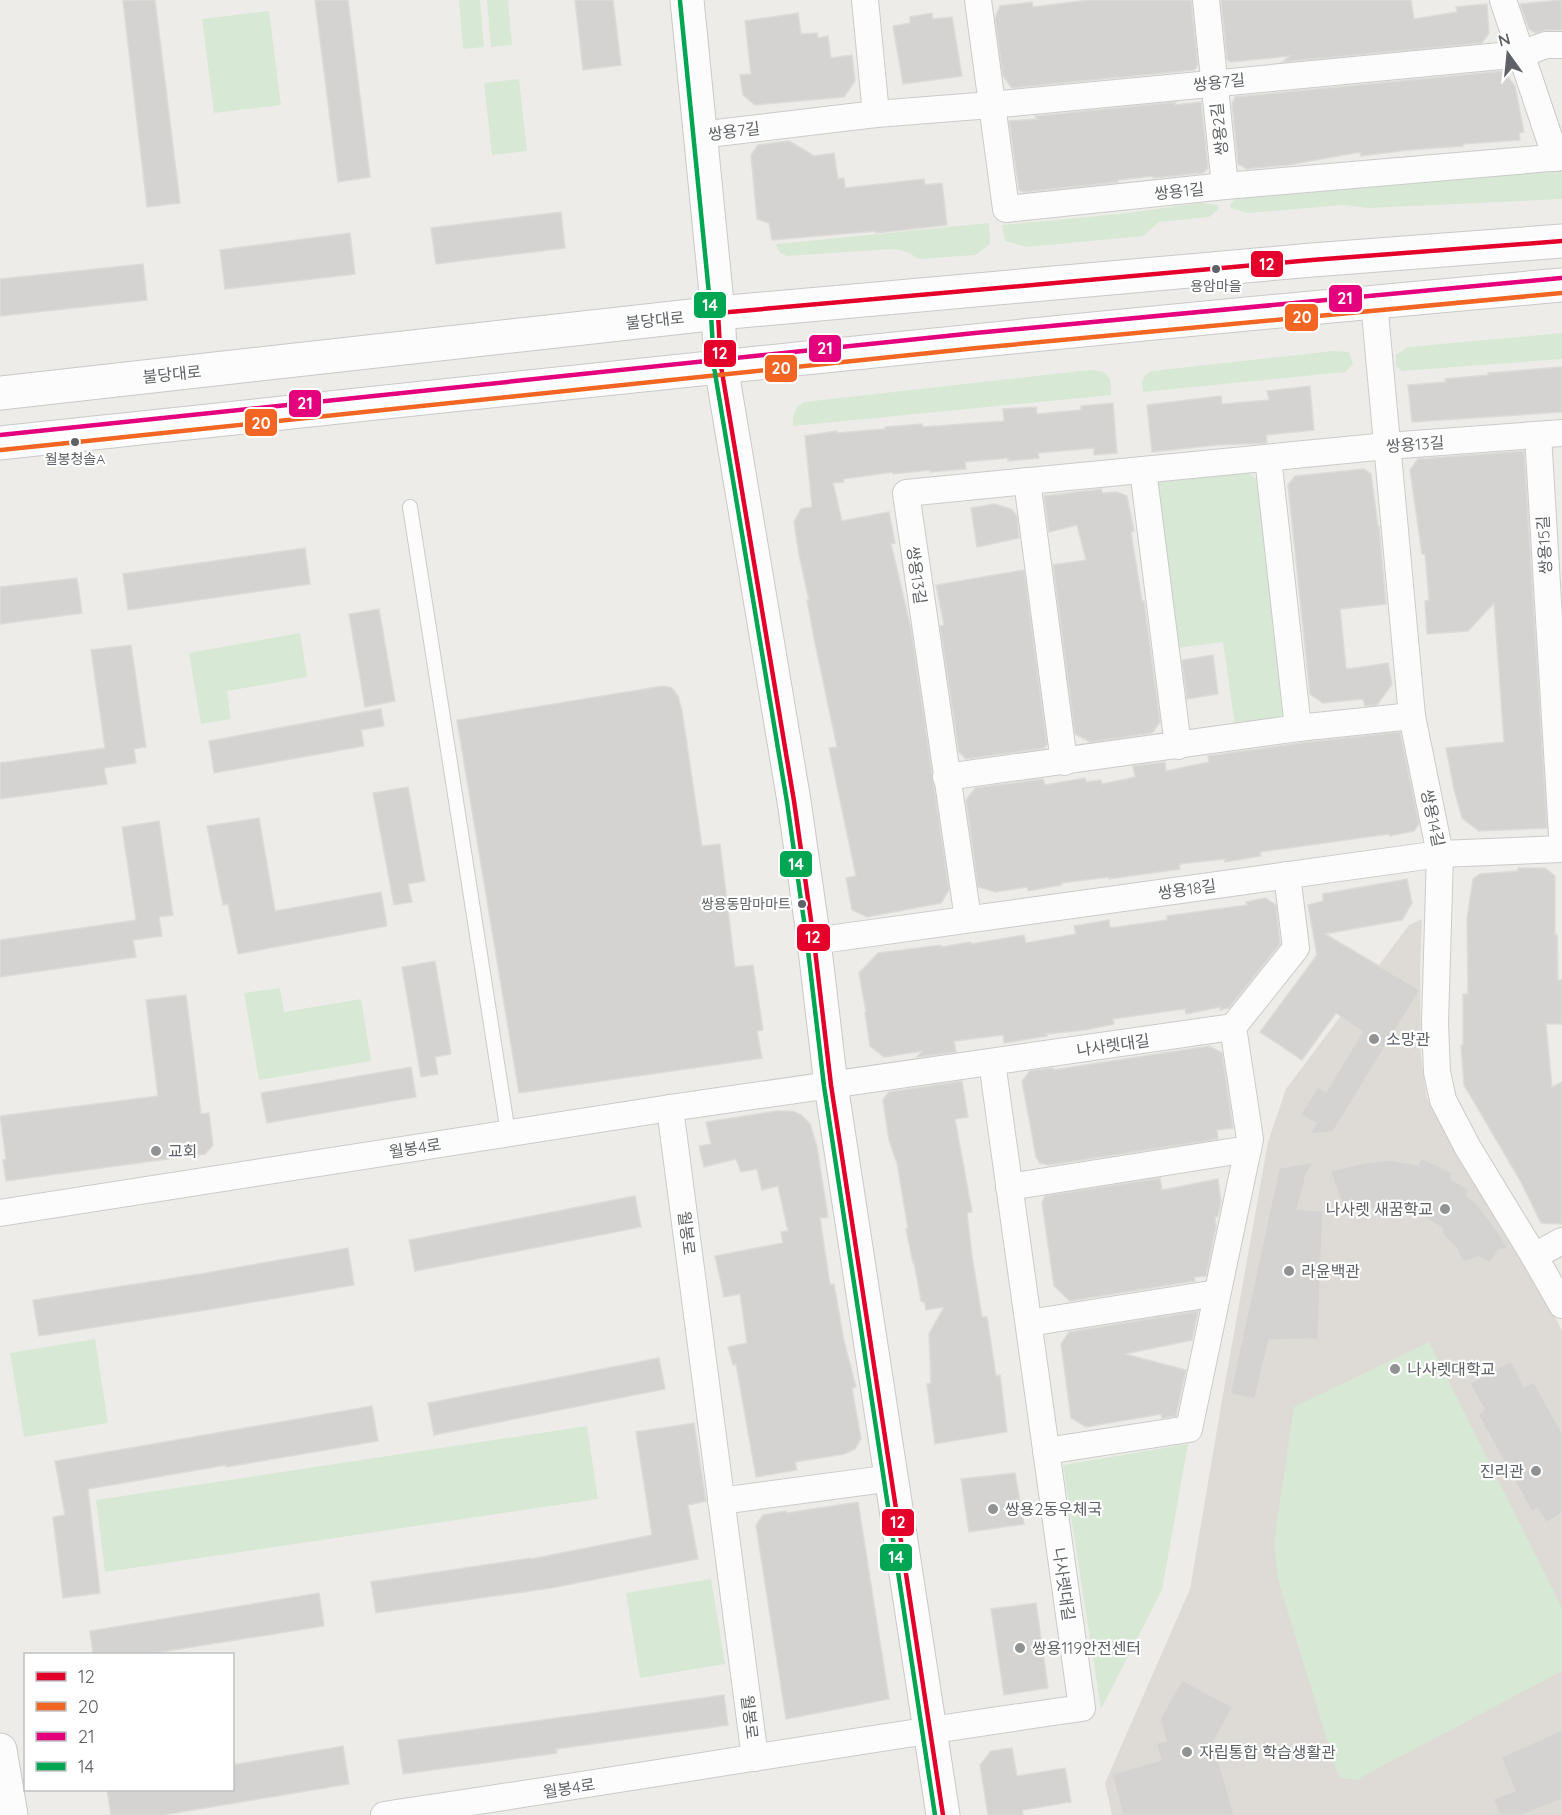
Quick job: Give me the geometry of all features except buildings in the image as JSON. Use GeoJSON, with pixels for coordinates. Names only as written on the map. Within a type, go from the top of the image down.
{"type":"FeatureCollection","features":[{"type":"Feature","properties":{"kind":"main road"},"geometry":{"type":"LineString","coordinates":[[687,0],[718,313],[721,366],[794,801],[831,1085],[943,1815]]}},
{"type":"Feature","properties":{"kind":"main road","name":"불당대로"},"geometry":{"type":"LineString","coordinates":[[0,393],[718,313],[1312,260],[1562,241]]}},
{"type":"Feature","properties":{"kind":"main road"},"geometry":{"type":"LineString","coordinates":[[0,443],[721,366],[1562,285]]}},
{"type":"Feature","properties":{"kind":"main road"},"geometry":{"type":"LineString","coordinates":[[0,1750],[11,1815]]}},
{"type":"Feature","properties":{"kind":"street"},"geometry":{"type":"LineString","coordinates":[[865,0],[876,114]]}},
{"type":"Feature","properties":{"kind":"street","name":"쌍용1길"},"geometry":{"type":"LineString","coordinates":[[978,0],[1006,208],[1225,186],[1559,158]]}},
{"type":"Feature","properties":{"kind":"street","name":"쌍용2길"},"geometry":{"type":"LineString","coordinates":[[1206,0],[1225,186]]}},
{"type":"Feature","properties":{"kind":"street"},"geometry":{"type":"LineString","coordinates":[[1503,0],[1559,158]]}},
{"type":"Feature","properties":{"kind":"street","name":"쌍용7길"},"geometry":{"type":"LineString","coordinates":[[700,135],[876,114],[1521,54],[1546,45],[1562,45]]}},
{"type":"Feature","properties":{"kind":"street","name":"쌍용14길"},"geometry":{"type":"LineString","coordinates":[[1374,302],[1412,716],[1440,854],[1437,1072],[1443,1100],[1468,1148],[1562,1305]]}},
{"type":"Feature","properties":{"kind":"street","name":"쌍용13길"},"geometry":{"type":"LineString","coordinates":[[968,919],[906,493],[1387,446],[1550,434]]}},
{"type":"Feature","properties":{"kind":"street","name":"쌍용15길"},"geometry":{"type":"LineString","coordinates":[[1550,434],[1562,835]]}},
{"type":"Feature","properties":{"kind":"street"},"geometry":{"type":"LineString","coordinates":[[1268,458],[1298,728]]}},
{"type":"Feature","properties":{"kind":"street"},"geometry":{"type":"LineString","coordinates":[[1143,470],[1178,746]]}},
{"type":"Feature","properties":{"kind":"street"},"geometry":{"type":"LineString","coordinates":[[1027,481],[1064,762]]}},
{"type":"Feature","properties":{"kind":"street"},"geometry":{"type":"LineString","coordinates":[[946,777],[1298,728],[1412,716]]}},
{"type":"Feature","properties":{"kind":"street","name":"쌍용18길"},"geometry":{"type":"LineString","coordinates":[[814,941],[1440,854],[1562,849]]}},
{"type":"Feature","properties":{"kind":"street"},"geometry":{"type":"LineString","coordinates":[[1046,1451],[1189,1429],[1250,1139],[1233,1027],[1296,948],[1287,875]]}},
{"type":"Feature","properties":{"kind":"street","name":"나사렛대길"},"geometry":{"type":"LineString","coordinates":[[831,1085],[1233,1027]]}},
{"type":"Feature","properties":{"kind":"street","name":"나사렛대길"},"geometry":{"type":"LineString","coordinates":[[930,1730],[1082,1708],[992,1062]]}},
{"type":"Feature","properties":{"kind":"street","name":"월봉4로"},"geometry":{"type":"LineString","coordinates":[[0,1213],[831,1085]]}},
{"type":"Feature","properties":{"kind":"street","name":"월봉로"},"geometry":{"type":"LineString","coordinates":[[670,1108],[755,1758],[930,1730]]}},
{"type":"Feature","properties":{"kind":"street"},"geometry":{"type":"LineString","coordinates":[[1009,1187],[1248,1149]]}},
{"type":"Feature","properties":{"kind":"street"},"geometry":{"type":"LineString","coordinates":[[1534,1256],[1562,1241]]}},
{"type":"Feature","properties":{"kind":"street"},"geometry":{"type":"LineString","coordinates":[[1029,1323],[1217,1293]]}},
{"type":"Feature","properties":{"kind":"street"},"geometry":{"type":"LineString","coordinates":[[722,1501],[892,1478]]}},
{"type":"Feature","properties":{"kind":"street","name":"월봉4로"},"geometry":{"type":"LineString","coordinates":[[384,1815],[755,1758]]}},
{"type":"Feature","properties":{"kind":"lane"},"geometry":{"type":"LineString","coordinates":[[410,507],[508,1133]]}},
{"type":"Feature","properties":{"kind":"shaded area","name":"나사렛대학교"},"geometry":{"type":"Polygon","coordinates":[[[1422,919],[1421,1057],[1427,1099],[1476,1176],[1548,1302],[1562,1331],[1562,1815],[1112,1815],[1105,1783],[1190,1589],[1268,1142],[1286,1089],[1409,925],[1422,919]]]}},
{"type":"Feature","properties":{"kind":"green space"},"geometry":{"type":"Polygon","coordinates":[[[459,0],[480,0],[484,47],[463,49],[459,0]]]}},
{"type":"Feature","properties":{"kind":"green space"},"geometry":{"type":"Polygon","coordinates":[[[487,0],[508,0],[512,45],[491,47],[487,0]]]}},
{"type":"Feature","properties":{"kind":"green space"},"geometry":{"type":"Polygon","coordinates":[[[269,11],[281,105],[214,113],[202,19],[269,11]]]}},
{"type":"Feature","properties":{"kind":"green space"},"geometry":{"type":"Polygon","coordinates":[[[519,79],[527,151],[492,155],[484,83],[519,79]]]}},
{"type":"Feature","properties":{"kind":"green space"},"geometry":{"type":"Polygon","coordinates":[[[1562,168],[1562,199],[1369,208],[1344,205],[1248,213],[1231,208],[1230,204],[1236,199],[1562,168]]]}},
{"type":"Feature","properties":{"kind":"green space"},"geometry":{"type":"Polygon","coordinates":[[[1200,203],[1217,205],[1218,210],[1209,217],[1159,222],[1143,236],[1027,247],[1005,241],[1002,225],[1120,214],[1200,203]]]}},
{"type":"Feature","properties":{"kind":"green space"},"geometry":{"type":"Polygon","coordinates":[[[989,223],[989,245],[975,255],[918,259],[910,253],[892,249],[787,256],[780,253],[776,245],[777,244],[989,223]]]}},
{"type":"Feature","properties":{"kind":"green space"},"geometry":{"type":"Polygon","coordinates":[[[1562,333],[1562,359],[1402,371],[1396,366],[1396,355],[1408,347],[1562,333]]]}},
{"type":"Feature","properties":{"kind":"green space"},"geometry":{"type":"Polygon","coordinates":[[[1334,351],[1349,352],[1353,364],[1345,372],[1143,392],[1142,382],[1145,375],[1152,371],[1334,351]]]}},
{"type":"Feature","properties":{"kind":"green space"},"geometry":{"type":"Polygon","coordinates":[[[1090,370],[1104,372],[1110,379],[1111,395],[793,426],[795,412],[804,402],[1090,370]]]}},
{"type":"Feature","properties":{"kind":"green space"},"geometry":{"type":"Polygon","coordinates":[[[1241,467],[1256,479],[1261,487],[1284,713],[1274,721],[1235,726],[1223,642],[1177,648],[1155,488],[1157,478],[1241,467]]]}},
{"type":"Feature","properties":{"kind":"green space"},"geometry":{"type":"Polygon","coordinates":[[[300,633],[307,677],[227,691],[231,719],[201,724],[189,653],[300,633]]]}},
{"type":"Feature","properties":{"kind":"green space"},"geometry":{"type":"Polygon","coordinates":[[[280,988],[284,1012],[361,999],[371,1061],[259,1080],[244,993],[280,988]]]}},
{"type":"Feature","properties":{"kind":"green space"},"geometry":{"type":"Polygon","coordinates":[[[95,1339],[108,1423],[24,1437],[10,1353],[95,1339]]]}},
{"type":"Feature","properties":{"kind":"green space"},"geometry":{"type":"Polygon","coordinates":[[[1429,1342],[1562,1608],[1562,1671],[1356,1780],[1341,1778],[1335,1766],[1278,1579],[1274,1542],[1294,1407],[1429,1342]]]}},
{"type":"Feature","properties":{"kind":"green space"},"geometry":{"type":"Polygon","coordinates":[[[587,1426],[598,1499],[105,1572],[96,1500],[587,1426]]]}},
{"type":"Feature","properties":{"kind":"green space"},"geometry":{"type":"Polygon","coordinates":[[[1188,1444],[1162,1590],[1101,1709],[1063,1465],[1188,1444]]]}},
{"type":"Feature","properties":{"kind":"green space"},"geometry":{"type":"Polygon","coordinates":[[[711,1579],[725,1664],[640,1678],[626,1593],[711,1579]]]}},
{"type":"Feature","properties":{"kind":"transit line","name":"14"},"geometry":{"type":"LineString","coordinates":[[680,1],[711,314],[714,367],[787,802],[824,1086],[935,1815]]}},
{"type":"Feature","properties":{"kind":"transit line","name":"12"},"geometry":{"type":"LineString","coordinates":[[943,1815],[831,1085],[794,801],[721,366],[718,313],[1312,260],[1562,241]]}},
{"type":"Feature","properties":{"kind":"transit line","name":"21"},"geometry":{"type":"LineString","coordinates":[[0,435],[975,333],[1561,278]]}},
{"type":"Feature","properties":{"kind":"transit line","name":"20"},"geometry":{"type":"LineString","coordinates":[[1,450],[977,348],[1562,293]]}},
{"type":"Feature","properties":{"kind":"place","name":"용암마을"},"geometry":{"type":"Point","coordinates":[1216,269]}},
{"type":"Feature","properties":{"kind":"place","name":"월봉청솔A"},"geometry":{"type":"Point","coordinates":[75,442]}},
{"type":"Feature","properties":{"kind":"place","name":"쌍용동맘마마트"},"geometry":{"type":"Point","coordinates":[802,904]}},
{"type":"Feature","properties":{"kind":"place","name":"소망관"},"geometry":{"type":"Point","coordinates":[1374,1039]}},
{"type":"Feature","properties":{"kind":"place","name":"교회"},"geometry":{"type":"Point","coordinates":[156,1151]}},
{"type":"Feature","properties":{"kind":"place","name":"나사렛 새꿈학교"},"geometry":{"type":"Point","coordinates":[1445,1209]}},
{"type":"Feature","properties":{"kind":"place","name":"라윤백관"},"geometry":{"type":"Point","coordinates":[1289,1271]}},
{"type":"Feature","properties":{"kind":"place","name":"나사렛대학교"},"geometry":{"type":"Point","coordinates":[1395,1369]}},
{"type":"Feature","properties":{"kind":"place","name":"진리관"},"geometry":{"type":"Point","coordinates":[1536,1471]}},
{"type":"Feature","properties":{"kind":"place","name":"쌍용2동우체국"},"geometry":{"type":"Point","coordinates":[993,1509]}},
{"type":"Feature","properties":{"kind":"place","name":"쌍용119안전센터"},"geometry":{"type":"Point","coordinates":[1020,1648]}},
{"type":"Feature","properties":{"kind":"place","name":"자립통합 학습생활관"},"geometry":{"type":"Point","coordinates":[1187,1752]}}]}
